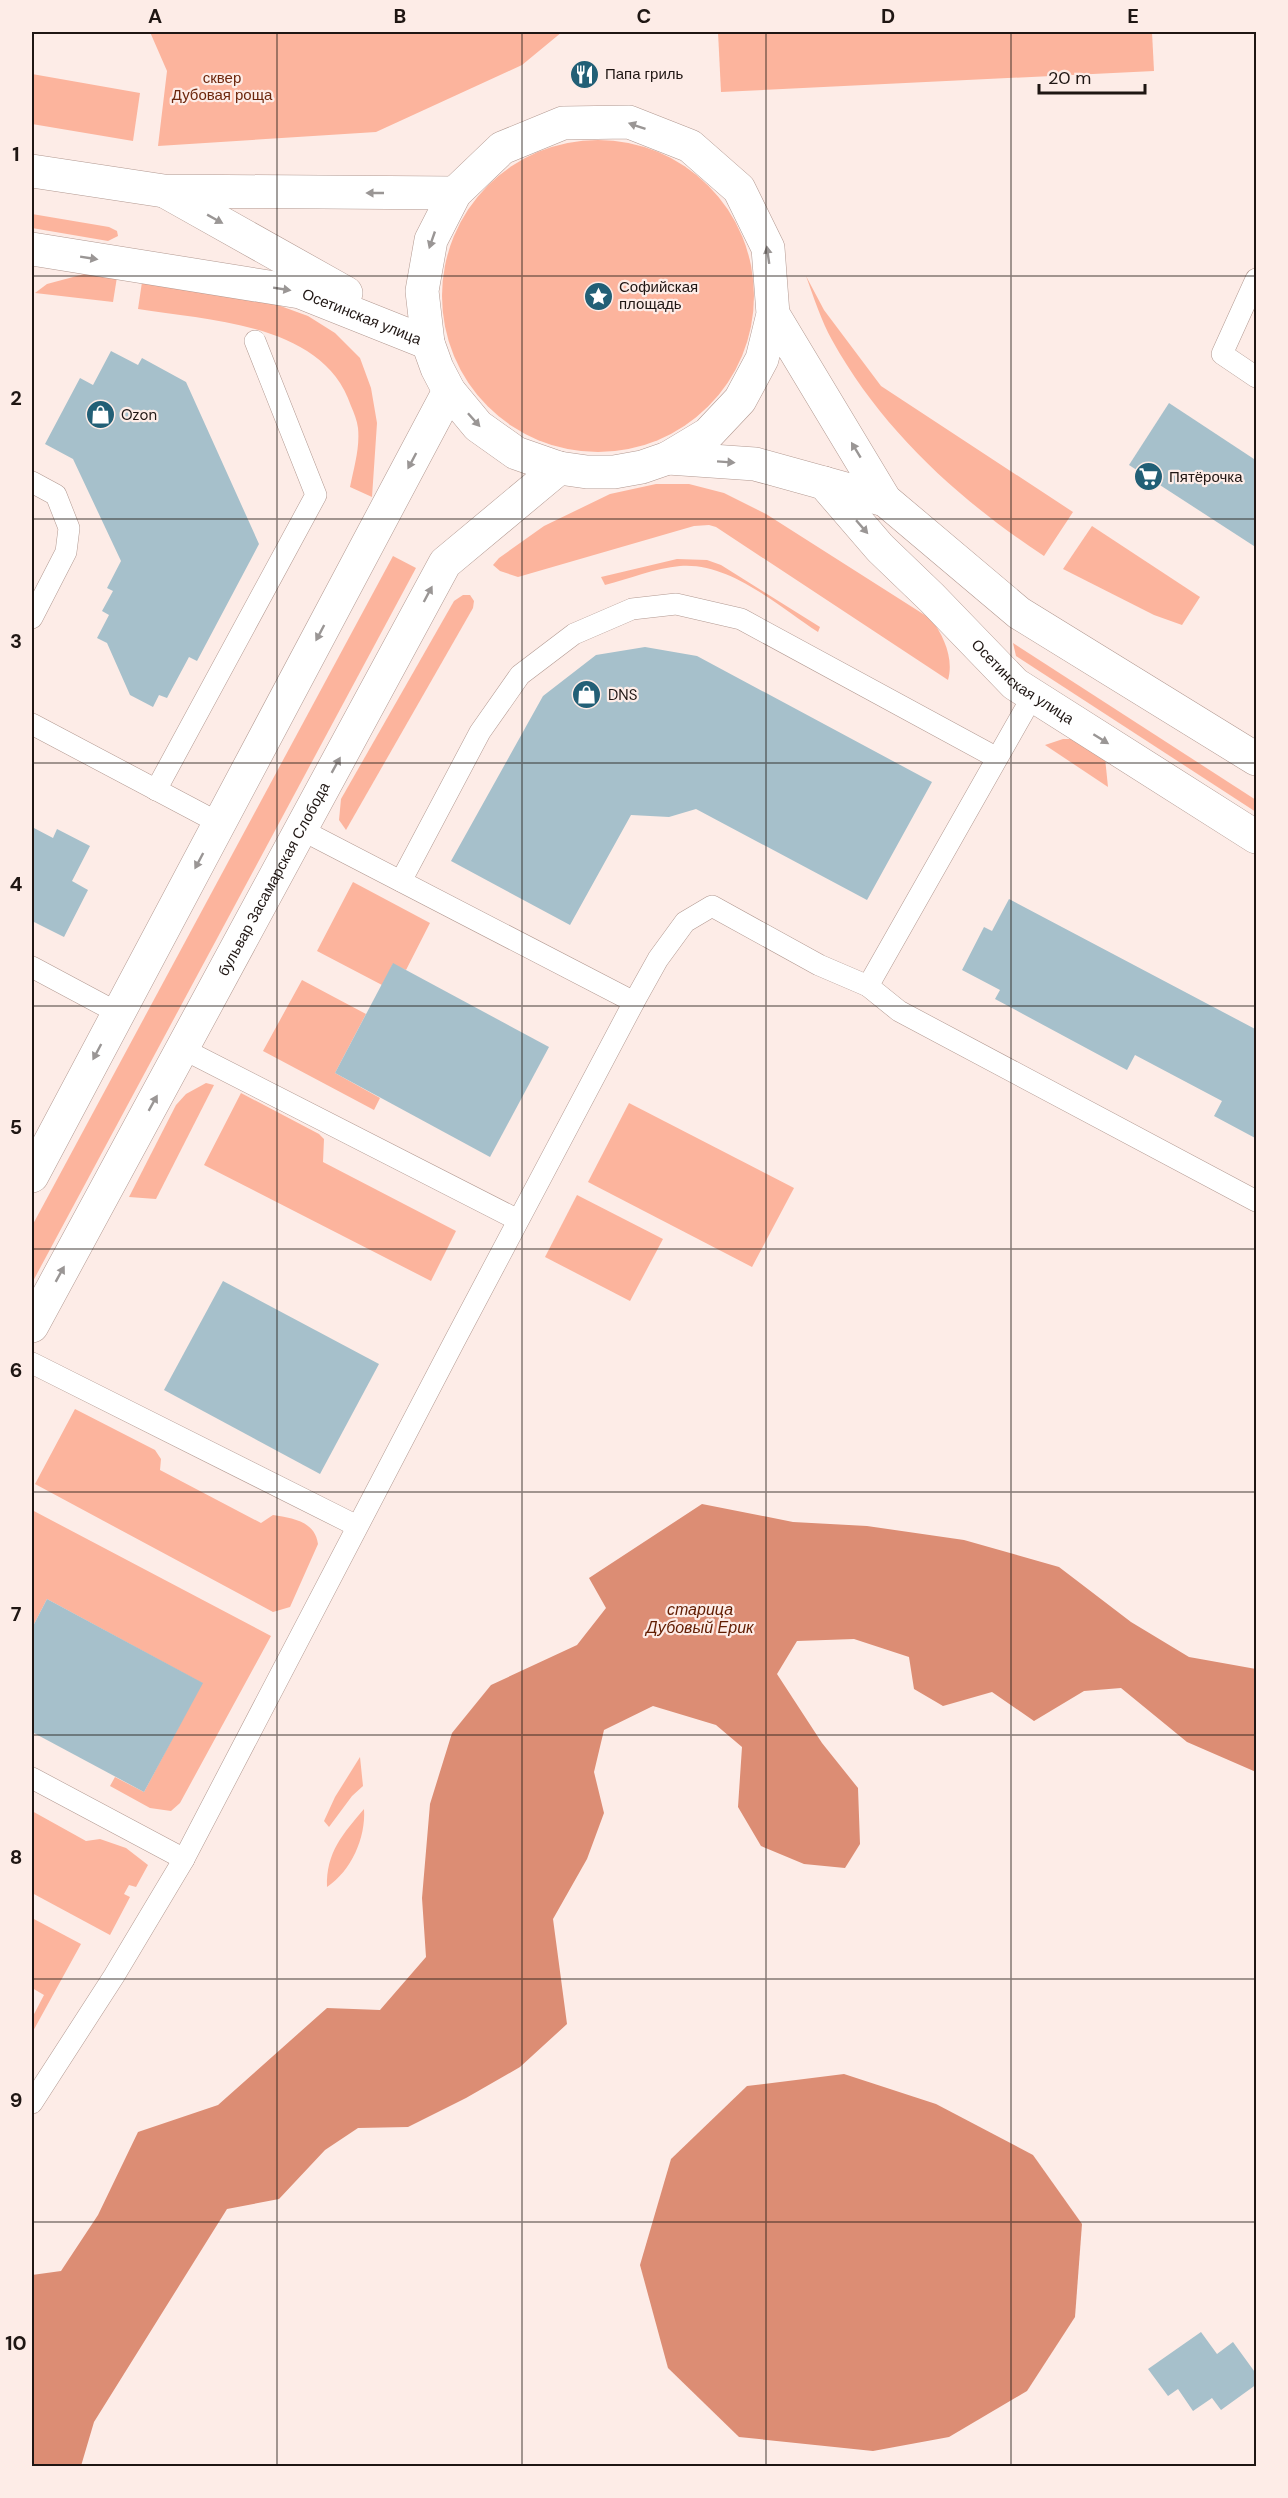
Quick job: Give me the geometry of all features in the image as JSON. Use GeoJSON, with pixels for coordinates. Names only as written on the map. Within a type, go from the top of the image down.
{"type":"FeatureCollection","features":[{"type":"Feature","properties":{"kind":"street"},"geometry":{"type":"LineString","coordinates":[[629,122],[690,146],[738,189],[768,248],[773,314],[762,359],[741,400],[708,434],[668,458],[642,467],[614,472],[587,472],[559,468],[516,453],[478,426],[449,391],[436,368],[428,343],[422,291],[431,240],[455,193],[502,148],[563,123],[629,122]]}},
{"type":"Feature","properties":{"kind":"street","name":"Осетинская улица"},"geometry":{"type":"LineString","coordinates":[[32,171],[164,191],[455,193]]}},
{"type":"Feature","properties":{"kind":"street","name":"Осетинская улица"},"geometry":{"type":"LineString","coordinates":[[164,191],[301,266],[428,343]]}},
{"type":"Feature","properties":{"kind":"street","name":"Осетинская улица"},"geometry":{"type":"LineString","coordinates":[[32,249],[300,292],[428,343]]}},
{"type":"Feature","properties":{"kind":"street"},"geometry":{"type":"LineString","coordinates":[[773,314],[885,500],[1019,613],[1257,759]]}},
{"type":"Feature","properties":{"kind":"street"},"geometry":{"type":"LineString","coordinates":[[32,1176],[40,1138],[118,1013],[449,391]]}},
{"type":"Feature","properties":{"kind":"street"},"geometry":{"type":"LineString","coordinates":[[668,458],[755,464],[885,500]]}},
{"type":"Feature","properties":{"kind":"street","name":"бульвар Засамарская Слобода"},"geometry":{"type":"LineString","coordinates":[[32,1326],[445,563],[559,468]]}},
{"type":"Feature","properties":{"kind":"street","name":"Осетинская улица"},"geometry":{"type":"LineString","coordinates":[[824,483],[880,548],[1015,684],[1032,697],[1257,837]]}},
{"type":"Feature","properties":{"kind":"lane"},"geometry":{"type":"LineString","coordinates":[[1257,279],[1222,354],[1257,377]]}},
{"type":"Feature","properties":{"kind":"lane"},"geometry":{"type":"LineString","coordinates":[[156,790],[316,495],[255,341]]}},
{"type":"Feature","properties":{"kind":"lane"},"geometry":{"type":"LineString","coordinates":[[32,482],[56,495],[69,528],[66,552],[32,618]]}},
{"type":"Feature","properties":{"kind":"lane"},"geometry":{"type":"LineString","coordinates":[[401,881],[480,732],[520,675],[574,634],[632,609],[676,604],[741,619],[997,758]]}},
{"type":"Feature","properties":{"kind":"lane"},"geometry":{"type":"LineString","coordinates":[[868,986],[1032,697]]}},
{"type":"Feature","properties":{"kind":"lane"},"geometry":{"type":"LineString","coordinates":[[32,724],[219,823]]}},
{"type":"Feature","properties":{"kind":"lane"},"geometry":{"type":"LineString","coordinates":[[300,829],[634,1002]]}},
{"type":"Feature","properties":{"kind":"lane"},"geometry":{"type":"LineString","coordinates":[[32,2103],[114,1976],[184,1859],[634,1002],[658,959],[685,922],[712,906],[819,965],[868,986],[899,1011],[1257,1202]]}},
{"type":"Feature","properties":{"kind":"lane"},"geometry":{"type":"LineString","coordinates":[[32,967],[118,1013]]}},
{"type":"Feature","properties":{"kind":"lane"},"geometry":{"type":"LineString","coordinates":[[183,1049],[518,1220]]}},
{"type":"Feature","properties":{"kind":"lane"},"geometry":{"type":"LineString","coordinates":[[32,1362],[357,1526]]}},
{"type":"Feature","properties":{"kind":"lane"},"geometry":{"type":"LineString","coordinates":[[32,1778],[184,1859]]}},
{"type":"Feature","properties":{"kind":"green space","name":"сквер Дубовая роща"},"geometry":{"type":"Polygon","coordinates":[[[150,32],[562,32],[522,65],[376,132],[158,146],[167,71],[150,32]]]}},
{"type":"Feature","properties":{"kind":"green space"},"geometry":{"type":"Polygon","coordinates":[[[718,32],[1152,32],[1154,71],[721,92],[718,32]]]}},
{"type":"Feature","properties":{"kind":"green space"},"geometry":{"type":"Polygon","coordinates":[[[32,74],[140,93],[133,141],[32,124],[32,74]]]}},
{"type":"Feature","properties":{"kind":"green space","name":"Софийская площадь"},"geometry":{"type":"Polygon","coordinates":[[[598,140],[628,143],[672,158],[697,175],[719,197],[736,222],[742,236],[751,266],[754,296],[751,326],[736,370],[719,395],[697,417],[672,434],[658,440],[628,449],[598,452],[568,449],[524,434],[499,417],[477,395],[460,370],[454,356],[445,326],[442,296],[445,266],[460,222],[477,197],[499,175],[524,158],[538,152],[568,143],[598,140]]]}},
{"type":"Feature","properties":{"kind":"green space"},"geometry":{"type":"Polygon","coordinates":[[[32,214],[109,227],[117,231],[118,236],[108,241],[32,228],[32,214]]]}},
{"type":"Feature","properties":{"kind":"green space"},"geometry":{"type":"Polygon","coordinates":[[[88,273],[117,277],[113,302],[35,293],[47,284],[88,273]]]}},
{"type":"Feature","properties":{"kind":"green space"},"geometry":{"type":"Polygon","coordinates":[[[806,276],[824,310],[881,386],[1073,512],[1044,556],[953,487],[925,461],[874,404],[832,340],[806,276]]]}},
{"type":"Feature","properties":{"kind":"green space"},"geometry":{"type":"Polygon","coordinates":[[[142,282],[275,304],[308,316],[335,333],[360,358],[371,388],[377,423],[372,497],[350,487],[357,450],[357,422],[337,378],[317,358],[291,342],[262,331],[230,323],[138,309],[142,282]]]}},
{"type":"Feature","properties":{"kind":"green space"},"geometry":{"type":"Polygon","coordinates":[[[656,484],[689,484],[724,493],[766,514],[931,619],[947,648],[950,664],[948,680],[716,527],[709,525],[694,526],[518,577],[500,571],[493,565],[499,558],[544,526],[610,494],[656,484]]]}},
{"type":"Feature","properties":{"kind":"green space"},"geometry":{"type":"Polygon","coordinates":[[[1092,526],[1200,597],[1182,625],[1154,615],[1063,569],[1092,526]]]}},
{"type":"Feature","properties":{"kind":"green space"},"geometry":{"type":"Polygon","coordinates":[[[393,556],[416,568],[32,1283],[32,1226],[393,556]]]}},
{"type":"Feature","properties":{"kind":"green space"},"geometry":{"type":"Polygon","coordinates":[[[677,559],[707,560],[721,565],[820,627],[818,632],[753,588],[717,571],[699,567],[671,567],[605,585],[601,577],[677,559]]]}},
{"type":"Feature","properties":{"kind":"green space"},"geometry":{"type":"Polygon","coordinates":[[[463,595],[470,595],[474,601],[473,608],[346,830],[339,820],[341,799],[454,601],[463,595]]]}},
{"type":"Feature","properties":{"kind":"green space"},"geometry":{"type":"Polygon","coordinates":[[[1013,643],[1256,800],[1256,812],[1016,656],[1013,643]]]}},
{"type":"Feature","properties":{"kind":"green space"},"geometry":{"type":"Polygon","coordinates":[[[1063,739],[1081,739],[1104,748],[1108,787],[1045,745],[1063,739]]]}},
{"type":"Feature","properties":{"kind":"green space"},"geometry":{"type":"Polygon","coordinates":[[[353,882],[430,923],[406,970],[393,964],[382,985],[317,951],[353,882]]]}},
{"type":"Feature","properties":{"kind":"green space"},"geometry":{"type":"Polygon","coordinates":[[[302,980],[366,1014],[335,1073],[380,1098],[374,1110],[263,1051],[302,980]]]}},
{"type":"Feature","properties":{"kind":"green space"},"geometry":{"type":"Polygon","coordinates":[[[206,1083],[214,1085],[156,1199],[129,1197],[176,1105],[186,1094],[206,1083]]]}},
{"type":"Feature","properties":{"kind":"green space"},"geometry":{"type":"Polygon","coordinates":[[[241,1093],[319,1134],[324,1139],[323,1162],[456,1231],[431,1281],[204,1165],[241,1093]]]}},
{"type":"Feature","properties":{"kind":"green space"},"geometry":{"type":"Polygon","coordinates":[[[629,1103],[794,1188],[752,1267],[588,1182],[629,1103]]]}},
{"type":"Feature","properties":{"kind":"green space"},"geometry":{"type":"Polygon","coordinates":[[[577,1195],[663,1239],[630,1301],[545,1257],[577,1195]]]}},
{"type":"Feature","properties":{"kind":"green space"},"geometry":{"type":"Polygon","coordinates":[[[75,1409],[155,1450],[161,1459],[160,1470],[261,1523],[273,1515],[295,1519],[312,1530],[318,1544],[290,1607],[273,1612],[35,1484],[75,1409]]]}},
{"type":"Feature","properties":{"kind":"green space"},"geometry":{"type":"Polygon","coordinates":[[[32,1510],[271,1636],[180,1803],[171,1811],[150,1808],[110,1786],[115,1777],[144,1792],[202,1683],[47,1599],[32,1628],[32,1510]]]}},
{"type":"Feature","properties":{"kind":"green space"},"geometry":{"type":"Polygon","coordinates":[[[360,1757],[363,1786],[352,1796],[329,1827],[324,1821],[335,1797],[360,1757]]]}},
{"type":"Feature","properties":{"kind":"green space"},"geometry":{"type":"Polygon","coordinates":[[[364,1809],[360,1842],[355,1853],[343,1872],[327,1887],[329,1864],[337,1844],[364,1809]]]}},
{"type":"Feature","properties":{"kind":"green space"},"geometry":{"type":"Polygon","coordinates":[[[32,1811],[86,1841],[100,1839],[126,1848],[148,1865],[136,1887],[129,1885],[124,1894],[130,1897],[110,1935],[32,1893],[32,1811]]]}},
{"type":"Feature","properties":{"kind":"green space"},"geometry":{"type":"Polygon","coordinates":[[[32,1918],[81,1944],[32,2033],[32,2018],[44,1995],[32,1988],[32,1918]]]}},
{"type":"Feature","properties":{"kind":"water","name":"старица Дубовый Ерик"},"geometry":{"type":"Polygon","coordinates":[[[702,1504],[793,1522],[867,1526],[964,1540],[1059,1567],[1131,1622],[1189,1657],[1256,1669],[1256,1772],[1187,1742],[1121,1688],[1084,1691],[1034,1721],[992,1692],[943,1706],[914,1689],[909,1657],[854,1639],[797,1641],[777,1674],[822,1743],[858,1788],[860,1844],[845,1868],[804,1864],[761,1846],[738,1807],[742,1747],[716,1725],[653,1706],[604,1730],[594,1772],[604,1813],[587,1859],[553,1919],[567,2024],[520,2067],[466,2098],[408,2127],[358,2128],[325,2150],[279,2199],[227,2209],[94,2422],[81,2466],[32,2466],[32,2275],[61,2271],[98,2215],[138,2132],[218,2105],[327,2008],[380,2010],[426,1957],[422,1898],[430,1804],[452,1733],[491,1685],[577,1645],[606,1608],[589,1578],[702,1504]]]}},
{"type":"Feature","properties":{"kind":"water"},"geometry":{"type":"Polygon","coordinates":[[[844,2074],[936,2104],[1033,2155],[1082,2224],[1075,2317],[1027,2391],[949,2437],[873,2451],[739,2437],[668,2368],[640,2265],[671,2159],[747,2086],[844,2074]]]}},
{"type":"Feature","properties":{"kind":"building"},"geometry":{"type":"Polygon","coordinates":[[[111,351],[138,365],[142,358],[186,382],[259,544],[197,661],[189,657],[167,698],[159,695],[153,707],[130,695],[107,643],[97,638],[109,615],[102,611],[113,591],[107,588],[121,561],[73,459],[45,444],[80,378],[93,385],[111,351]]]}},
{"type":"Feature","properties":{"kind":"building"},"geometry":{"type":"Polygon","coordinates":[[[1169,403],[1257,461],[1257,548],[1129,465],[1169,403]]]}},
{"type":"Feature","properties":{"kind":"building"},"geometry":{"type":"Polygon","coordinates":[[[645,647],[697,656],[932,782],[867,900],[696,809],[669,817],[631,815],[570,925],[451,861],[543,696],[596,655],[645,647]]]}},
{"type":"Feature","properties":{"kind":"building"},"geometry":{"type":"Polygon","coordinates":[[[32,827],[53,838],[57,829],[90,846],[72,881],[88,890],[64,937],[32,921],[32,827]]]}},
{"type":"Feature","properties":{"kind":"building"},"geometry":{"type":"Polygon","coordinates":[[[1009,899],[1257,1030],[1257,1139],[1214,1116],[1222,1101],[1135,1055],[1127,1070],[995,999],[1000,990],[962,970],[984,927],[992,931],[1009,899]]]}},
{"type":"Feature","properties":{"kind":"building"},"geometry":{"type":"Polygon","coordinates":[[[393,963],[549,1047],[490,1157],[335,1073],[393,963]]]}},
{"type":"Feature","properties":{"kind":"building"},"geometry":{"type":"Polygon","coordinates":[[[223,1281],[379,1364],[320,1474],[164,1390],[223,1281]]]}},
{"type":"Feature","properties":{"kind":"building"},"geometry":{"type":"Polygon","coordinates":[[[47,1599],[203,1683],[144,1792],[32,1732],[32,1628],[47,1599]]]}},
{"type":"Feature","properties":{"kind":"building"},"geometry":{"type":"Polygon","coordinates":[[[1201,2332],[1217,2354],[1233,2342],[1257,2375],[1257,2384],[1221,2410],[1212,2398],[1193,2411],[1178,2389],[1168,2396],[1148,2369],[1201,2332]]]}},
{"type":"Feature","properties":{"kind":"place","name":"Папа гриль"},"geometry":{"type":"Point","coordinates":[584,74]}},
{"type":"Feature","properties":{"kind":"place","name":"Софийская площадь"},"geometry":{"type":"Point","coordinates":[598,296]}},
{"type":"Feature","properties":{"kind":"place","name":"Ozon"},"geometry":{"type":"Point","coordinates":[100,415]}},
{"type":"Feature","properties":{"kind":"place","name":"Пятёрочка"},"geometry":{"type":"Point","coordinates":[1148,477]}},
{"type":"Feature","properties":{"kind":"place","name":"DNS"},"geometry":{"type":"Point","coordinates":[587,695]}}]}
